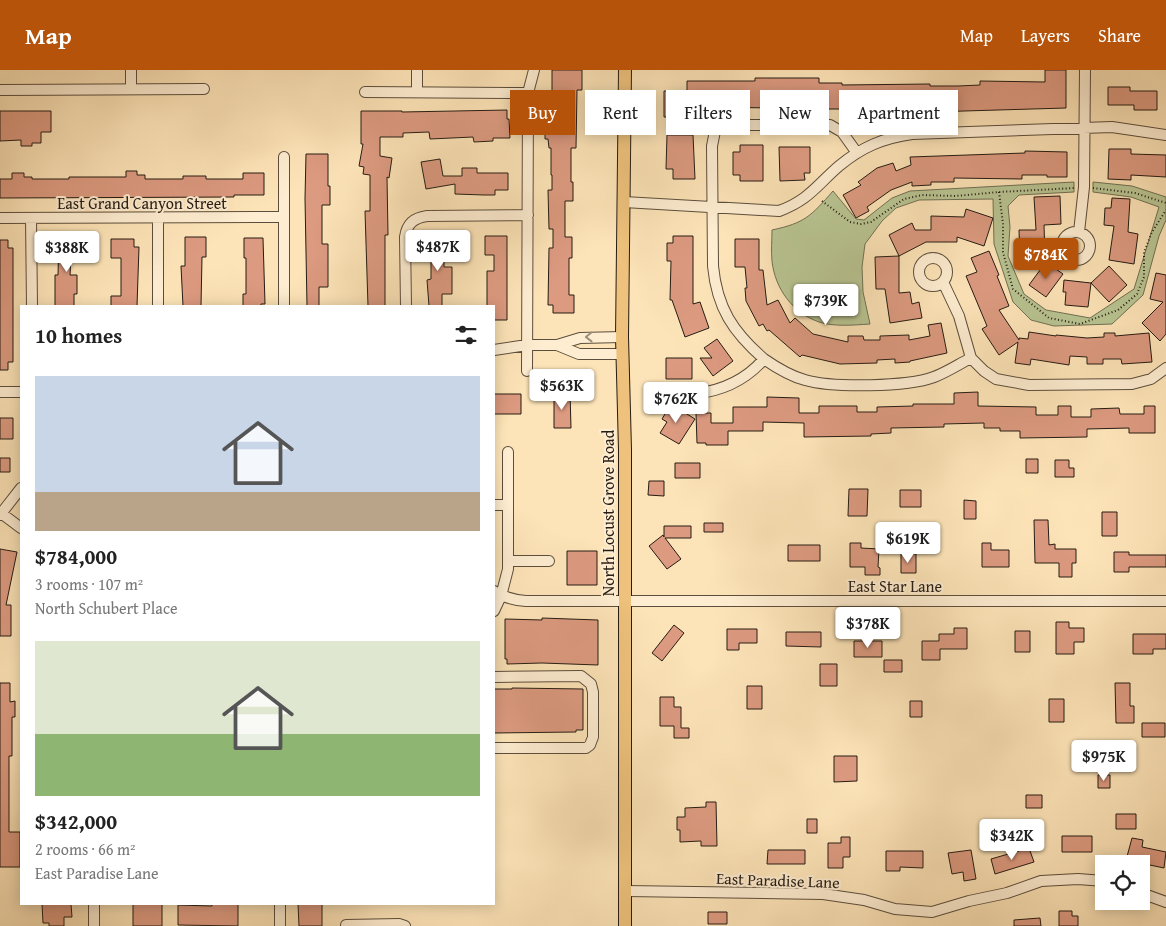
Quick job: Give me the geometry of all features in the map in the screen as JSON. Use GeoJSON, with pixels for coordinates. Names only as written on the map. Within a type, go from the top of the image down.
{"type":"FeatureCollection","features":[{"type":"Feature","properties":{"kind":"main road","name":"North Locust Grove Road"},"geometry":{"type":"LineString","coordinates":[[625,70],[622,337],[625,450],[625,926]]}},
{"type":"Feature","properties":{"kind":"street"},"geometry":{"type":"LineString","coordinates":[[131,70],[131,89]]}},
{"type":"Feature","properties":{"kind":"street"},"geometry":{"type":"LineString","coordinates":[[417,92],[418,70]]}},
{"type":"Feature","properties":{"kind":"street"},"geometry":{"type":"LineString","coordinates":[[529,90],[534,70]]}},
{"type":"Feature","properties":{"kind":"street"},"geometry":{"type":"LineString","coordinates":[[1079,232],[1084,188],[1084,70]]}},
{"type":"Feature","properties":{"kind":"street"},"geometry":{"type":"LineString","coordinates":[[0,90],[204,89]]}},
{"type":"Feature","properties":{"kind":"street"},"geometry":{"type":"LineString","coordinates":[[365,92],[510,93]]}},
{"type":"Feature","properties":{"kind":"street"},"geometry":{"type":"LineString","coordinates":[[857,153],[842,132],[828,124],[733,125],[724,126],[715,131],[712,146],[714,282],[719,299],[733,328],[764,359],[788,373],[806,380],[830,384],[907,383],[919,381],[934,377],[971,358]]}},
{"type":"Feature","properties":{"kind":"street"},"geometry":{"type":"LineString","coordinates":[[624,202],[779,211],[793,206],[806,198],[839,166],[857,153],[881,140],[912,134],[1112,127],[1166,135]]}},
{"type":"Feature","properties":{"kind":"street"},"geometry":{"type":"LineString","coordinates":[[527,371],[528,135]]}},
{"type":"Feature","properties":{"kind":"street"},"geometry":{"type":"LineString","coordinates":[[284,157],[284,305]]}},
{"type":"Feature","properties":{"kind":"street"},"geometry":{"type":"LineString","coordinates":[[406,305],[405,237],[406,229],[414,220],[427,216],[528,215]]}},
{"type":"Feature","properties":{"kind":"street","name":"East Grand Canyon Street"},"geometry":{"type":"LineString","coordinates":[[0,218],[284,217]]}},
{"type":"Feature","properties":{"kind":"street"},"geometry":{"type":"LineString","coordinates":[[31,218],[32,305]]}},
{"type":"Feature","properties":{"kind":"street"},"geometry":{"type":"LineString","coordinates":[[158,218],[158,305]]}},
{"type":"Feature","properties":{"kind":"street"},"geometry":{"type":"LineString","coordinates":[[943,282],[959,316],[971,358],[984,371],[996,379],[1028,385],[1132,384],[1151,378],[1166,368]]}},
{"type":"Feature","properties":{"kind":"street"},"geometry":{"type":"LineString","coordinates":[[495,350],[527,345],[557,345],[580,338],[622,337]]}},
{"type":"Feature","properties":{"kind":"street"},"geometry":{"type":"LineString","coordinates":[[557,345],[579,354],[622,354]]}},
{"type":"Feature","properties":{"kind":"street"},"geometry":{"type":"LineString","coordinates":[[694,394],[724,388],[754,371],[764,359]]}},
{"type":"Feature","properties":{"kind":"street"},"geometry":{"type":"LineString","coordinates":[[0,392],[20,392]]}},
{"type":"Feature","properties":{"kind":"street"},"geometry":{"type":"LineString","coordinates":[[497,594],[508,569],[508,452]]}},
{"type":"Feature","properties":{"kind":"street"},"geometry":{"type":"LineString","coordinates":[[20,489],[1,514],[20,527]]}},
{"type":"Feature","properties":{"kind":"street"},"geometry":{"type":"LineString","coordinates":[[495,506],[508,506]]}},
{"type":"Feature","properties":{"kind":"street"},"geometry":{"type":"LineString","coordinates":[[508,561],[549,561]]}},
{"type":"Feature","properties":{"kind":"street","name":"East Star Lane"},"geometry":{"type":"LineString","coordinates":[[497,594],[512,600],[526,601],[1166,601]]}},
{"type":"Feature","properties":{"kind":"street"},"geometry":{"type":"LineString","coordinates":[[495,676],[577,676],[588,680],[593,692],[593,733],[592,741],[586,748],[495,748]]}},
{"type":"Feature","properties":{"kind":"street","name":"East Paradise Lane"},"geometry":{"type":"LineString","coordinates":[[626,891],[823,894],[864,900],[895,909],[932,912],[969,901],[1007,893],[1041,881],[1078,879],[1095,880]]}},
{"type":"Feature","properties":{"kind":"street"},"geometry":{"type":"LineString","coordinates":[[1150,896],[1166,902]]}},
{"type":"Feature","properties":{"kind":"street"},"geometry":{"type":"LineString","coordinates":[[94,905],[94,926]]}},
{"type":"Feature","properties":{"kind":"street"},"geometry":{"type":"LineString","coordinates":[[280,905],[280,926]]}},
{"type":"Feature","properties":{"kind":"street"},"geometry":{"type":"LineString","coordinates":[[346,925],[398,924],[406,926]]}},
{"type":"Feature","properties":{"kind":"path"},"geometry":{"type":"LineString","coordinates":[[1090,187],[1135,193],[1166,203]]}},
{"type":"Feature","properties":{"kind":"path"},"geometry":{"type":"LineString","coordinates":[[822,201],[850,222],[861,224],[871,222],[904,199],[922,195],[956,196],[1076,188]]}},
{"type":"Feature","properties":{"kind":"path"},"geometry":{"type":"LineString","coordinates":[[999,192],[1004,224],[1002,252],[1013,289],[1049,318],[1080,324],[1118,310],[1137,294],[1144,277],[1144,252],[1152,232],[1166,210]]}},
{"type":"Feature","properties":{"kind":"green space"},"geometry":{"type":"Polygon","coordinates":[[[1074,182],[1074,192],[1019,195],[1008,206],[1010,227],[1008,256],[1024,294],[1046,310],[1090,318],[1134,289],[1159,207],[1131,197],[1093,192],[1093,182],[1132,186],[1166,197],[1166,220],[1159,236],[1143,295],[1112,324],[1054,326],[1031,320],[1013,302],[994,244],[993,199],[919,200],[896,208],[882,221],[865,244],[862,267],[863,292],[870,324],[831,325],[810,318],[793,306],[777,281],[772,257],[772,230],[807,217],[833,191],[856,219],[864,220],[892,198],[910,191],[1074,182]]]}},
{"type":"Feature","properties":{"kind":"building"},"geometry":{"type":"Polygon","coordinates":[[[552,70],[582,70],[582,90],[577,90],[576,148],[571,148],[573,201],[565,201],[565,237],[572,237],[572,258],[569,258],[569,295],[574,295],[574,313],[553,313],[553,305],[548,305],[549,248],[553,248],[553,229],[549,229],[548,190],[552,190],[551,148],[549,148],[548,139],[545,139],[545,135],[575,135],[575,90],[552,90],[552,70]]]}},
{"type":"Feature","properties":{"kind":"building"},"geometry":{"type":"Polygon","coordinates":[[[1045,70],[1066,70],[1066,108],[958,111],[958,90],[839,90],[839,109],[829,109],[829,90],[760,90],[760,108],[750,108],[750,90],[687,90],[687,81],[755,81],[755,78],[819,78],[819,83],[842,83],[842,85],[930,84],[930,86],[958,86],[980,85],[980,81],[1045,82],[1045,70]]]}},
{"type":"Feature","properties":{"kind":"building"},"geometry":{"type":"Polygon","coordinates":[[[1108,87],[1130,87],[1130,91],[1157,91],[1157,110],[1134,110],[1134,105],[1108,105],[1108,87]]]}},
{"type":"Feature","properties":{"kind":"building"},"geometry":{"type":"Polygon","coordinates":[[[664,91],[666,91],[666,117],[664,117],[664,91]]]}},
{"type":"Feature","properties":{"kind":"building"},"geometry":{"type":"Polygon","coordinates":[[[507,110],[510,138],[493,138],[493,141],[474,142],[473,137],[430,139],[429,132],[403,133],[403,137],[380,137],[380,156],[392,158],[389,178],[387,177],[388,235],[385,235],[385,305],[368,305],[365,211],[370,211],[370,175],[363,174],[364,167],[359,166],[363,144],[361,144],[361,111],[507,110]]]}},
{"type":"Feature","properties":{"kind":"building"},"geometry":{"type":"Polygon","coordinates":[[[0,111],[51,111],[51,132],[41,132],[41,143],[32,143],[32,146],[21,146],[21,140],[0,141],[0,111]]]}},
{"type":"Feature","properties":{"kind":"building"},"geometry":{"type":"Polygon","coordinates":[[[667,135],[693,135],[695,179],[673,179],[673,169],[666,169],[667,135]]]}},
{"type":"Feature","properties":{"kind":"building"},"geometry":{"type":"Polygon","coordinates":[[[740,145],[763,145],[763,181],[740,181],[740,175],[733,175],[733,152],[740,152],[740,145]]]}},
{"type":"Feature","properties":{"kind":"building"},"geometry":{"type":"Polygon","coordinates":[[[779,147],[810,147],[810,173],[804,173],[805,180],[780,181],[779,147]]]}},
{"type":"Feature","properties":{"kind":"building"},"geometry":{"type":"Polygon","coordinates":[[[1109,149],[1131,149],[1131,154],[1166,155],[1166,177],[1131,175],[1131,180],[1108,179],[1109,149]]]}},
{"type":"Feature","properties":{"kind":"building"},"geometry":{"type":"Polygon","coordinates":[[[1025,151],[1067,152],[1067,177],[1022,175],[1022,179],[954,178],[954,182],[931,182],[931,185],[912,186],[912,182],[891,190],[867,207],[869,211],[856,218],[843,195],[861,185],[858,182],[877,168],[893,163],[896,171],[911,165],[910,157],[1025,153],[1025,151]]]}},
{"type":"Feature","properties":{"kind":"building"},"geometry":{"type":"Polygon","coordinates":[[[306,154],[328,154],[330,205],[322,205],[322,244],[328,244],[328,287],[319,287],[319,305],[307,305],[306,154]]]}},
{"type":"Feature","properties":{"kind":"building"},"geometry":{"type":"Polygon","coordinates":[[[440,159],[443,176],[462,176],[462,168],[477,168],[477,173],[508,173],[508,190],[495,190],[495,195],[455,194],[455,184],[426,189],[421,162],[440,159]]]}},
{"type":"Feature","properties":{"kind":"building"},"geometry":{"type":"Polygon","coordinates":[[[126,171],[137,171],[137,175],[145,175],[145,179],[183,179],[183,176],[206,176],[206,179],[243,179],[243,173],[264,173],[264,195],[234,195],[234,197],[0,198],[0,179],[12,179],[12,173],[24,173],[24,177],[32,177],[32,179],[69,179],[69,177],[126,177],[126,171]]]}},
{"type":"Feature","properties":{"kind":"building"},"geometry":{"type":"Polygon","coordinates":[[[1060,196],[1061,224],[1044,225],[1045,258],[1020,258],[1019,230],[1036,230],[1034,197],[1060,196]]]}},
{"type":"Feature","properties":{"kind":"building"},"geometry":{"type":"Polygon","coordinates":[[[1112,198],[1130,199],[1128,232],[1138,234],[1134,264],[1109,260],[1114,226],[1104,225],[1105,208],[1111,208],[1112,198]]]}},
{"type":"Feature","properties":{"kind":"building"},"geometry":{"type":"Polygon","coordinates":[[[966,209],[993,218],[984,246],[957,237],[957,242],[926,242],[899,256],[889,235],[912,223],[915,230],[931,230],[931,216],[964,217],[966,209]]]}},
{"type":"Feature","properties":{"kind":"building"},"geometry":{"type":"Polygon","coordinates":[[[427,236],[444,236],[444,267],[452,267],[452,294],[442,294],[442,305],[429,305],[427,280],[431,279],[431,259],[427,259],[427,236]]]}},
{"type":"Feature","properties":{"kind":"building"},"geometry":{"type":"Polygon","coordinates":[[[485,236],[507,236],[507,320],[495,320],[495,305],[487,305],[487,271],[494,271],[494,255],[485,255],[485,236]]]}},
{"type":"Feature","properties":{"kind":"building"},"geometry":{"type":"Polygon","coordinates":[[[673,236],[693,236],[693,304],[700,302],[709,328],[685,337],[672,300],[670,300],[671,261],[667,261],[667,243],[673,243],[673,236]]]}},
{"type":"Feature","properties":{"kind":"building"},"geometry":{"type":"Polygon","coordinates":[[[185,237],[206,237],[206,257],[202,257],[201,305],[183,305],[181,266],[185,266],[185,237]]]}},
{"type":"Feature","properties":{"kind":"building"},"geometry":{"type":"Polygon","coordinates":[[[244,238],[263,238],[265,304],[243,305],[243,294],[246,294],[246,258],[244,258],[244,238]]]}},
{"type":"Feature","properties":{"kind":"building"},"geometry":{"type":"Polygon","coordinates":[[[59,239],[80,239],[80,258],[71,258],[70,275],[77,275],[77,294],[74,294],[74,305],[55,305],[55,275],[58,275],[59,239]]]}},
{"type":"Feature","properties":{"kind":"building"},"geometry":{"type":"Polygon","coordinates":[[[111,239],[134,239],[134,247],[139,247],[137,305],[111,305],[111,296],[121,296],[121,258],[111,258],[111,239]]]}},
{"type":"Feature","properties":{"kind":"building"},"geometry":{"type":"Polygon","coordinates":[[[735,239],[759,239],[759,270],[763,270],[767,305],[778,300],[790,323],[795,318],[813,334],[848,342],[848,336],[863,336],[864,340],[880,340],[880,336],[909,335],[909,340],[930,336],[928,325],[941,323],[947,353],[910,362],[895,363],[895,359],[877,360],[877,363],[840,364],[802,355],[800,357],[769,330],[767,331],[763,324],[759,326],[746,301],[745,267],[735,267],[735,239]]]}},
{"type":"Feature","properties":{"kind":"building"},"geometry":{"type":"Polygon","coordinates":[[[0,240],[8,240],[8,248],[13,248],[13,362],[8,362],[8,370],[0,370],[0,240]]]}},
{"type":"Feature","properties":{"kind":"building"},"geometry":{"type":"Polygon","coordinates":[[[989,251],[1009,306],[999,310],[1019,340],[1019,338],[1028,339],[1029,332],[1087,338],[1104,337],[1104,333],[1115,333],[1115,336],[1149,333],[1152,362],[1122,364],[1121,359],[1103,359],[1103,364],[1087,364],[1087,357],[1070,356],[1069,365],[1031,359],[1030,365],[1015,363],[1018,342],[999,355],[982,329],[987,326],[966,276],[977,272],[971,258],[989,251]]]}},
{"type":"Feature","properties":{"kind":"building"},"geometry":{"type":"Polygon","coordinates":[[[899,256],[899,293],[910,292],[912,304],[919,302],[922,318],[890,323],[885,289],[876,289],[875,257],[899,256]]]}},
{"type":"Feature","properties":{"kind":"building"},"geometry":{"type":"Polygon","coordinates":[[[1046,262],[1063,274],[1046,297],[1029,285],[1046,262]]]}},
{"type":"Feature","properties":{"kind":"building"},"geometry":{"type":"Polygon","coordinates":[[[1109,266],[1127,285],[1109,302],[1091,283],[1109,266]]]}},
{"type":"Feature","properties":{"kind":"building"},"geometry":{"type":"Polygon","coordinates":[[[1156,273],[1166,275],[1166,334],[1160,341],[1142,323],[1163,302],[1150,299],[1156,273]]]}},
{"type":"Feature","properties":{"kind":"building"},"geometry":{"type":"Polygon","coordinates":[[[1064,280],[1091,283],[1088,307],[1065,305],[1066,292],[1063,292],[1064,280]]]}},
{"type":"Feature","properties":{"kind":"building"},"geometry":{"type":"Polygon","coordinates":[[[717,339],[733,361],[713,376],[700,358],[712,358],[704,348],[717,339]]]}},
{"type":"Feature","properties":{"kind":"building"},"geometry":{"type":"Polygon","coordinates":[[[666,358],[692,358],[692,379],[666,379],[666,358]]]}},
{"type":"Feature","properties":{"kind":"building"},"geometry":{"type":"Polygon","coordinates":[[[978,392],[978,406],[1036,407],[1036,415],[1058,415],[1058,406],[1071,406],[1071,417],[1091,417],[1091,409],[1119,408],[1120,414],[1144,414],[1144,406],[1155,406],[1155,433],[1129,433],[1129,428],[1087,429],[1087,437],[1020,438],[1020,431],[1000,431],[1000,428],[984,428],[984,423],[944,424],[944,427],[891,428],[891,433],[871,434],[871,436],[804,437],[804,423],[763,422],[763,431],[728,431],[728,445],[697,443],[696,413],[711,413],[711,423],[733,423],[733,407],[767,407],[767,397],[799,398],[799,413],[819,413],[819,406],[857,406],[857,412],[877,412],[877,407],[913,406],[913,404],[954,404],[954,393],[978,392]]]}},
{"type":"Feature","properties":{"kind":"building"},"geometry":{"type":"Polygon","coordinates":[[[554,393],[570,393],[571,428],[554,428],[554,393]]]}},
{"type":"Feature","properties":{"kind":"building"},"geometry":{"type":"Polygon","coordinates":[[[495,394],[521,394],[521,414],[495,414],[495,394]]]}},
{"type":"Feature","properties":{"kind":"building"},"geometry":{"type":"Polygon","coordinates":[[[671,404],[695,419],[679,444],[660,433],[667,422],[662,419],[671,404]]]}},
{"type":"Feature","properties":{"kind":"building"},"geometry":{"type":"Polygon","coordinates":[[[0,418],[13,418],[13,439],[0,439],[0,418]]]}},
{"type":"Feature","properties":{"kind":"building"},"geometry":{"type":"Polygon","coordinates":[[[0,458],[10,458],[10,472],[0,472],[0,458]]]}},
{"type":"Feature","properties":{"kind":"building"},"geometry":{"type":"Polygon","coordinates":[[[1026,459],[1038,459],[1038,473],[1026,473],[1026,459]]]}},
{"type":"Feature","properties":{"kind":"building"},"geometry":{"type":"Polygon","coordinates":[[[1055,460],[1069,460],[1069,468],[1074,468],[1074,477],[1055,477],[1055,460]]]}},
{"type":"Feature","properties":{"kind":"building"},"geometry":{"type":"Polygon","coordinates":[[[675,463],[700,463],[700,478],[675,478],[675,463]]]}},
{"type":"Feature","properties":{"kind":"building"},"geometry":{"type":"Polygon","coordinates":[[[649,481],[664,481],[664,496],[648,495],[649,481]]]}},
{"type":"Feature","properties":{"kind":"building"},"geometry":{"type":"Polygon","coordinates":[[[849,489],[868,489],[867,516],[848,516],[849,489]]]}},
{"type":"Feature","properties":{"kind":"building"},"geometry":{"type":"Polygon","coordinates":[[[900,490],[921,490],[921,507],[900,507],[900,490]]]}},
{"type":"Feature","properties":{"kind":"building"},"geometry":{"type":"Polygon","coordinates":[[[964,500],[976,501],[976,519],[964,519],[964,500]]]}},
{"type":"Feature","properties":{"kind":"building"},"geometry":{"type":"Polygon","coordinates":[[[1102,512],[1117,512],[1117,536],[1102,536],[1102,512]]]}},
{"type":"Feature","properties":{"kind":"building"},"geometry":{"type":"Polygon","coordinates":[[[1034,520],[1048,520],[1049,545],[1055,544],[1055,549],[1076,549],[1076,563],[1072,563],[1072,577],[1059,577],[1059,563],[1035,563],[1034,520]]]}},
{"type":"Feature","properties":{"kind":"building"},"geometry":{"type":"Polygon","coordinates":[[[704,523],[723,523],[723,532],[704,532],[704,523]]]}},
{"type":"Feature","properties":{"kind":"building"},"geometry":{"type":"Polygon","coordinates":[[[664,526],[691,526],[691,538],[665,538],[681,559],[667,569],[649,546],[663,535],[664,537],[664,526]]]}},
{"type":"Feature","properties":{"kind":"building"},"geometry":{"type":"Polygon","coordinates":[[[850,543],[861,543],[861,548],[879,549],[878,567],[880,568],[880,575],[865,575],[865,567],[850,567],[850,543]]]}},
{"type":"Feature","properties":{"kind":"building"},"geometry":{"type":"Polygon","coordinates":[[[982,543],[991,543],[991,550],[1009,550],[1009,567],[982,567],[982,543]]]}},
{"type":"Feature","properties":{"kind":"building"},"geometry":{"type":"Polygon","coordinates":[[[788,545],[820,545],[820,561],[788,561],[788,545]]]}},
{"type":"Feature","properties":{"kind":"building"},"geometry":{"type":"Polygon","coordinates":[[[0,549],[17,552],[6,605],[11,605],[11,636],[0,636],[0,549]]]}},
{"type":"Feature","properties":{"kind":"building"},"geometry":{"type":"Polygon","coordinates":[[[567,551],[597,551],[597,585],[567,585],[567,551]]]}},
{"type":"Feature","properties":{"kind":"building"},"geometry":{"type":"Polygon","coordinates":[[[1114,552],[1129,552],[1129,555],[1166,555],[1166,567],[1129,567],[1129,572],[1114,572],[1114,552]]]}},
{"type":"Feature","properties":{"kind":"building"},"geometry":{"type":"Polygon","coordinates":[[[901,554],[916,554],[916,573],[901,573],[901,554]]]}},
{"type":"Feature","properties":{"kind":"building"},"geometry":{"type":"Polygon","coordinates":[[[542,618],[598,620],[598,665],[507,664],[507,659],[505,659],[505,619],[542,620],[542,618]]]}},
{"type":"Feature","properties":{"kind":"building"},"geometry":{"type":"Polygon","coordinates":[[[1056,622],[1069,622],[1069,628],[1084,628],[1084,642],[1074,642],[1074,654],[1056,654],[1056,622]]]}},
{"type":"Feature","properties":{"kind":"building"},"geometry":{"type":"Polygon","coordinates":[[[674,625],[684,633],[662,661],[652,653],[674,625]]]}},
{"type":"Feature","properties":{"kind":"building"},"geometry":{"type":"Polygon","coordinates":[[[954,628],[967,628],[967,649],[940,649],[940,660],[922,660],[922,641],[939,641],[939,634],[954,634],[954,628]]]}},
{"type":"Feature","properties":{"kind":"building"},"geometry":{"type":"Polygon","coordinates":[[[727,629],[757,629],[757,643],[739,643],[739,650],[727,650],[727,629]]]}},
{"type":"Feature","properties":{"kind":"building"},"geometry":{"type":"Polygon","coordinates":[[[1015,631],[1030,631],[1030,652],[1015,652],[1015,631]]]}},
{"type":"Feature","properties":{"kind":"building"},"geometry":{"type":"Polygon","coordinates":[[[786,632],[821,632],[821,647],[786,646],[786,632]]]}},
{"type":"Feature","properties":{"kind":"building"},"geometry":{"type":"Polygon","coordinates":[[[1133,634],[1166,634],[1166,649],[1153,649],[1153,654],[1133,654],[1133,634]]]}},
{"type":"Feature","properties":{"kind":"building"},"geometry":{"type":"Polygon","coordinates":[[[854,641],[882,641],[882,657],[854,657],[854,641]]]}},
{"type":"Feature","properties":{"kind":"building"},"geometry":{"type":"Polygon","coordinates":[[[884,660],[902,660],[902,672],[884,672],[884,660]]]}},
{"type":"Feature","properties":{"kind":"building"},"geometry":{"type":"Polygon","coordinates":[[[820,664],[837,664],[837,686],[820,686],[820,664]]]}},
{"type":"Feature","properties":{"kind":"building"},"geometry":{"type":"Polygon","coordinates":[[[0,683],[10,683],[10,702],[15,701],[15,717],[12,717],[12,756],[9,756],[9,832],[20,832],[20,867],[0,867],[0,683]]]}},
{"type":"Feature","properties":{"kind":"building"},"geometry":{"type":"Polygon","coordinates":[[[1115,683],[1130,683],[1130,706],[1134,706],[1134,723],[1116,723],[1115,683]]]}},
{"type":"Feature","properties":{"kind":"building"},"geometry":{"type":"Polygon","coordinates":[[[747,686],[762,686],[762,709],[747,709],[747,686]]]}},
{"type":"Feature","properties":{"kind":"building"},"geometry":{"type":"Polygon","coordinates":[[[495,689],[583,689],[583,730],[576,730],[576,732],[495,733],[495,689]]]}},
{"type":"Feature","properties":{"kind":"building"},"geometry":{"type":"Polygon","coordinates":[[[660,697],[674,697],[674,707],[681,707],[681,728],[689,728],[689,738],[674,738],[674,726],[660,726],[660,697]]]}},
{"type":"Feature","properties":{"kind":"building"},"geometry":{"type":"Polygon","coordinates":[[[1049,699],[1064,699],[1064,722],[1049,722],[1049,699]]]}},
{"type":"Feature","properties":{"kind":"building"},"geometry":{"type":"Polygon","coordinates":[[[910,701],[922,701],[922,717],[910,717],[910,701]]]}},
{"type":"Feature","properties":{"kind":"building"},"geometry":{"type":"Polygon","coordinates":[[[1142,723],[1165,723],[1165,737],[1142,737],[1142,723]]]}},
{"type":"Feature","properties":{"kind":"building"},"geometry":{"type":"Polygon","coordinates":[[[834,756],[857,756],[857,781],[834,782],[834,756]]]}},
{"type":"Feature","properties":{"kind":"building"},"geometry":{"type":"Polygon","coordinates":[[[1098,775],[1110,775],[1110,788],[1098,788],[1098,775]]]}},
{"type":"Feature","properties":{"kind":"building"},"geometry":{"type":"Polygon","coordinates":[[[1026,795],[1042,795],[1042,808],[1026,808],[1026,795]]]}},
{"type":"Feature","properties":{"kind":"building"},"geometry":{"type":"Polygon","coordinates":[[[706,802],[716,802],[717,846],[701,846],[701,841],[680,842],[680,830],[677,830],[677,817],[685,817],[685,808],[706,807],[706,802]]]}},
{"type":"Feature","properties":{"kind":"building"},"geometry":{"type":"Polygon","coordinates":[[[1116,814],[1136,814],[1136,829],[1116,829],[1116,814]]]}},
{"type":"Feature","properties":{"kind":"building"},"geometry":{"type":"Polygon","coordinates":[[[807,819],[817,819],[817,833],[807,833],[807,819]]]}},
{"type":"Feature","properties":{"kind":"building"},"geometry":{"type":"Polygon","coordinates":[[[1062,836],[1092,836],[1092,852],[1062,852],[1062,836]]]}},
{"type":"Feature","properties":{"kind":"building"},"geometry":{"type":"Polygon","coordinates":[[[841,837],[850,837],[850,857],[843,857],[843,868],[828,868],[828,843],[841,843],[841,837]]]}},
{"type":"Feature","properties":{"kind":"building"},"geometry":{"type":"Polygon","coordinates":[[[1132,838],[1143,840],[1142,847],[1166,852],[1164,868],[1150,865],[1150,855],[1127,855],[1132,838]]]}},
{"type":"Feature","properties":{"kind":"building"},"geometry":{"type":"Polygon","coordinates":[[[1029,848],[1034,862],[995,874],[991,859],[1029,848]]]}},
{"type":"Feature","properties":{"kind":"building"},"geometry":{"type":"Polygon","coordinates":[[[768,850],[805,850],[805,864],[767,864],[768,850]]]}},
{"type":"Feature","properties":{"kind":"building"},"geometry":{"type":"Polygon","coordinates":[[[971,850],[976,879],[964,881],[963,872],[952,874],[948,853],[971,850]]]}},
{"type":"Feature","properties":{"kind":"building"},"geometry":{"type":"Polygon","coordinates":[[[886,851],[923,851],[923,868],[900,867],[900,871],[886,871],[886,851]]]}},
{"type":"Feature","properties":{"kind":"building"},"geometry":{"type":"Polygon","coordinates":[[[42,905],[71,905],[72,917],[64,917],[64,926],[49,926],[49,923],[43,923],[42,905]]]}},
{"type":"Feature","properties":{"kind":"building"},"geometry":{"type":"Polygon","coordinates":[[[133,905],[162,905],[162,926],[133,926],[133,905]]]}},
{"type":"Feature","properties":{"kind":"building"},"geometry":{"type":"Polygon","coordinates":[[[178,905],[238,905],[238,926],[178,925],[178,905]]]}},
{"type":"Feature","properties":{"kind":"building"},"geometry":{"type":"Polygon","coordinates":[[[298,905],[322,905],[322,926],[299,926],[298,905]]]}},
{"type":"Feature","properties":{"kind":"building"},"geometry":{"type":"Polygon","coordinates":[[[1059,911],[1072,911],[1072,916],[1078,916],[1078,926],[1059,926],[1059,911]]]}},
{"type":"Feature","properties":{"kind":"building"},"geometry":{"type":"Polygon","coordinates":[[[708,912],[727,912],[727,924],[708,924],[708,912]]]}},
{"type":"Feature","properties":{"kind":"building"},"geometry":{"type":"Polygon","coordinates":[[[1040,918],[1041,926],[1014,926],[1014,920],[1040,918]]]}}]}
